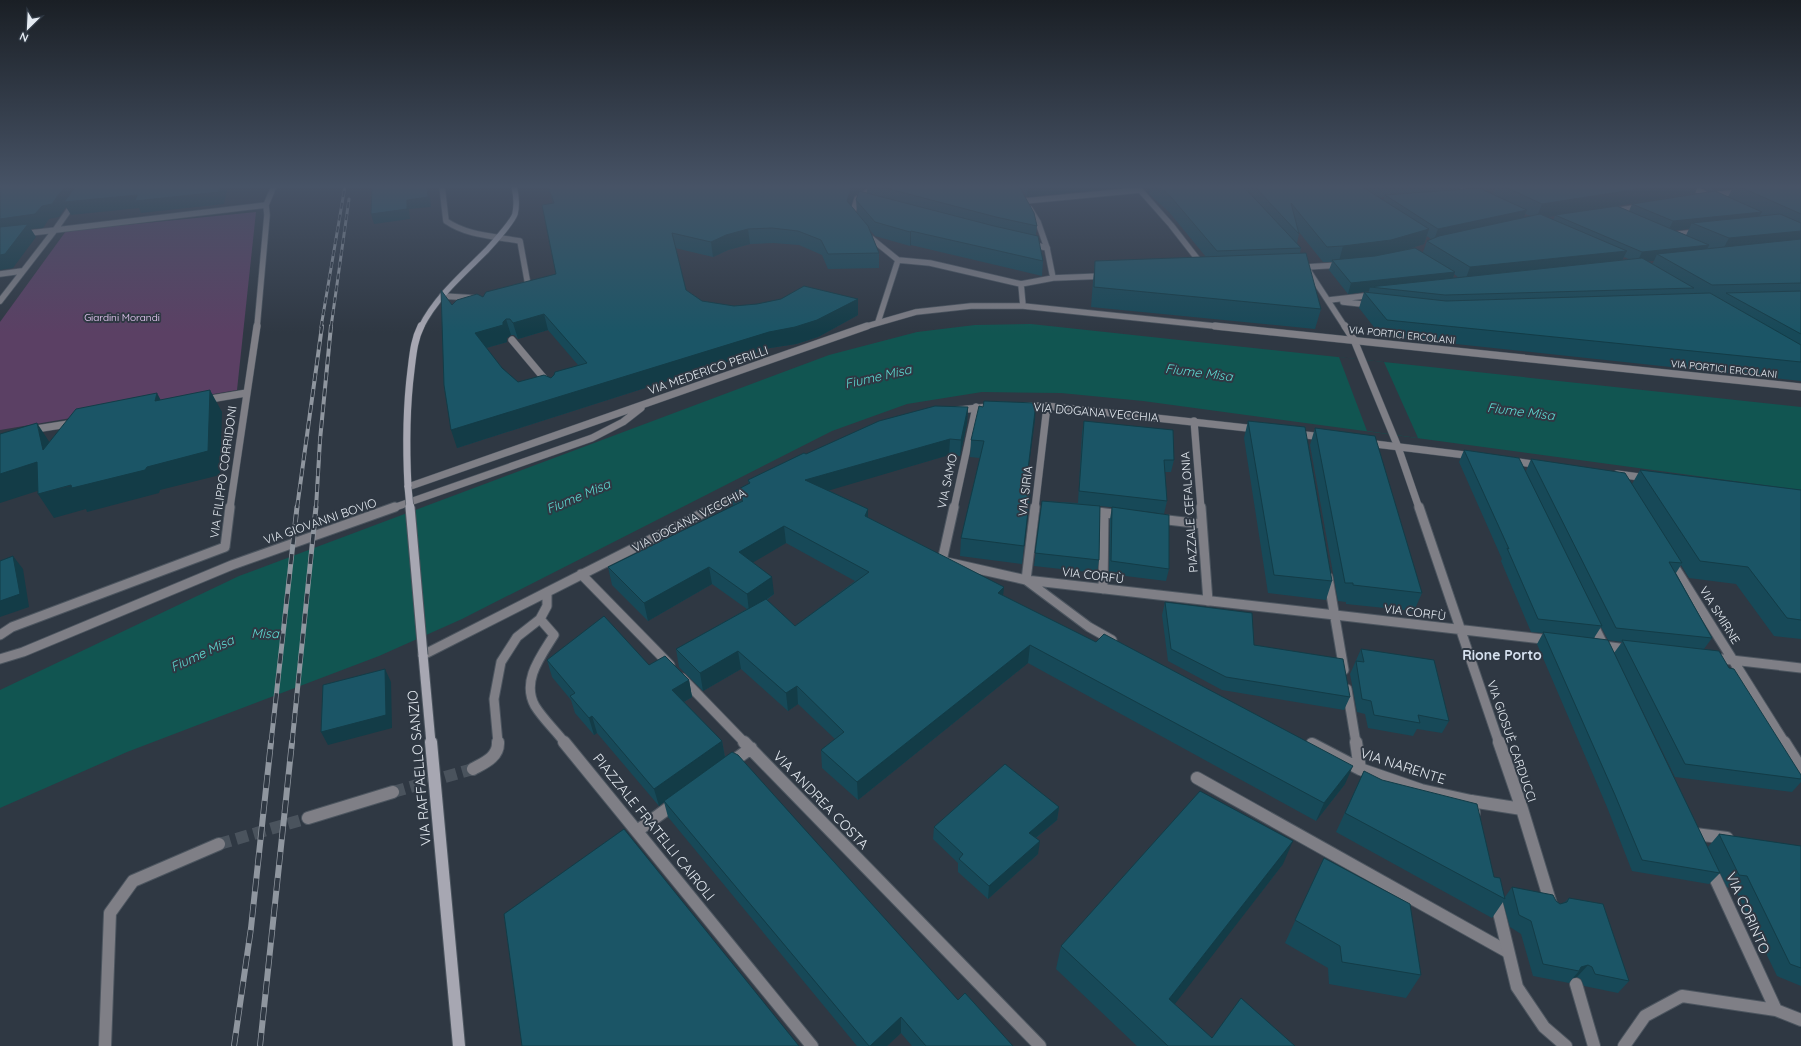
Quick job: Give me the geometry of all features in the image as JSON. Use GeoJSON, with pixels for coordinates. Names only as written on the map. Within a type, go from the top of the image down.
{"type":"FeatureCollection","features":[{"type":"Feature","properties":{"kind":"main road","name":"VIA RAFFAELLO SANZIO"},"geometry":{"type":"LineString","coordinates":[[460,1046],[408,487],[406,438],[410,379],[415,338],[426,317],[442,296],[499,237]]}},
{"type":"Feature","properties":{"kind":"street"},"geometry":{"type":"LineString","coordinates":[[0,301],[51,235]]}},
{"type":"Feature","properties":{"kind":"street","name":"VIA FILIPPO CORRIDONI"},"geometry":{"type":"LineString","coordinates":[[0,635],[12,627],[225,547],[246,393],[259,314],[265,235]]}},
{"type":"Feature","properties":{"kind":"street"},"geometry":{"type":"LineString","coordinates":[[483,235],[520,241],[528,284],[514,288]]}},
{"type":"Feature","properties":{"kind":"street"},"geometry":{"type":"LineString","coordinates":[[869,235],[898,260],[930,263],[1021,284],[1053,278],[1112,275]]}},
{"type":"Feature","properties":{"kind":"street"},"geometry":{"type":"LineString","coordinates":[[1042,235],[1047,248],[1053,278]]}},
{"type":"Feature","properties":{"kind":"street"},"geometry":{"type":"LineString","coordinates":[[1179,235],[1208,271],[1200,272]]}},
{"type":"Feature","properties":{"kind":"street"},"geometry":{"type":"LineString","coordinates":[[1668,235],[1682,241]]}},
{"type":"Feature","properties":{"kind":"street"},"geometry":{"type":"LineString","coordinates":[[1024,243],[1047,248]]}},
{"type":"Feature","properties":{"kind":"street"},"geometry":{"type":"LineString","coordinates":[[878,322],[898,260]]}},
{"type":"Feature","properties":{"kind":"street","name":"VIA GIOSUÈ CARDUCCI"},"geometry":{"type":"LineString","coordinates":[[1301,262],[1306,267],[1354,340],[1398,447],[1522,809],[1552,909]]}},
{"type":"Feature","properties":{"kind":"street"},"geometry":{"type":"LineString","coordinates":[[1299,268],[1343,265]]}},
{"type":"Feature","properties":{"kind":"street"},"geometry":{"type":"LineString","coordinates":[[0,274],[22,271]]}},
{"type":"Feature","properties":{"kind":"street"},"geometry":{"type":"LineString","coordinates":[[1021,284],[1023,306]]}},
{"type":"Feature","properties":{"kind":"street"},"geometry":{"type":"LineString","coordinates":[[1328,300],[1382,294]]}},
{"type":"Feature","properties":{"kind":"street"},"geometry":{"type":"LineString","coordinates":[[442,296],[477,298],[484,296]]}},
{"type":"Feature","properties":{"kind":"street"},"geometry":{"type":"LineString","coordinates":[[477,298],[481,304]]}},
{"type":"Feature","properties":{"kind":"street"},"geometry":{"type":"LineString","coordinates":[[1328,300],[1381,306]]}},
{"type":"Feature","properties":{"kind":"street","name":"VIA MEDERICO PERILLI"},"geometry":{"type":"LineString","coordinates":[[408,487],[878,322],[916,312],[963,307],[1023,306]]}},
{"type":"Feature","properties":{"kind":"street","name":"VIA PORTICI ERCOLANI"},"geometry":{"type":"LineString","coordinates":[[1023,306],[1801,387]]}},
{"type":"Feature","properties":{"kind":"street"},"geometry":{"type":"LineString","coordinates":[[512,340],[554,390]]}},
{"type":"Feature","properties":{"kind":"street"},"geometry":{"type":"LineString","coordinates":[[200,401],[246,393]]}},
{"type":"Feature","properties":{"kind":"street","name":"VIA GIOVANNI BOVIO"},"geometry":{"type":"LineString","coordinates":[[0,659],[23,652],[232,565],[592,438],[623,422],[646,404]]}},
{"type":"Feature","properties":{"kind":"street"},"geometry":{"type":"LineString","coordinates":[[954,411],[976,407],[1000,406]]}},
{"type":"Feature","properties":{"kind":"street","name":"VIA DOGANA VECCHIA"},"geometry":{"type":"LineString","coordinates":[[1016,406],[1047,406],[1264,430]]}},
{"type":"Feature","properties":{"kind":"street","name":"VIA SIRIA"},"geometry":{"type":"LineString","coordinates":[[1026,580],[1039,506],[1047,406]]}},
{"type":"Feature","properties":{"kind":"street","name":"VIA SAMO"},"geometry":{"type":"LineString","coordinates":[[976,407],[942,561],[1026,580]]}},
{"type":"Feature","properties":{"kind":"street"},"geometry":{"type":"LineString","coordinates":[[23,431],[84,421]]}},
{"type":"Feature","properties":{"kind":"street","name":"PIAZZALE CEFALONIA"},"geometry":{"type":"LineString","coordinates":[[1194,422],[1208,601]]}},
{"type":"Feature","properties":{"kind":"street"},"geometry":{"type":"LineString","coordinates":[[1287,433],[1303,439],[1334,439]]}},
{"type":"Feature","properties":{"kind":"street"},"geometry":{"type":"LineString","coordinates":[[1358,442],[1483,457]]}},
{"type":"Feature","properties":{"kind":"street"},"geometry":{"type":"LineString","coordinates":[[1513,463],[1546,465]]}},
{"type":"Feature","properties":{"kind":"street"},"geometry":{"type":"LineString","coordinates":[[1615,476],[1656,479]]}},
{"type":"Feature","properties":{"kind":"street","name":"VIA DOGANA VECCHIA"},"geometry":{"type":"LineString","coordinates":[[423,655],[748,490]]}},
{"type":"Feature","properties":{"kind":"street"},"geometry":{"type":"LineString","coordinates":[[1081,510],[1134,516]]}},
{"type":"Feature","properties":{"kind":"street"},"geometry":{"type":"LineString","coordinates":[[1103,589],[1104,513]]}},
{"type":"Feature","properties":{"kind":"street"},"geometry":{"type":"LineString","coordinates":[[1149,518],[1202,524]]}},
{"type":"Feature","properties":{"kind":"street","name":"VIA SMIRNE"},"geometry":{"type":"LineString","coordinates":[[1666,554],[1801,769]]}},
{"type":"Feature","properties":{"kind":"street"},"geometry":{"type":"LineString","coordinates":[[1327,568],[1360,769]]}},
{"type":"Feature","properties":{"kind":"street","name":"VIA ANDREA COSTA"},"geometry":{"type":"LineString","coordinates":[[581,574],[1040,1046]]}},
{"type":"Feature","properties":{"kind":"street"},"geometry":{"type":"LineString","coordinates":[[1026,580],[1089,628],[1124,646]]}},
{"type":"Feature","properties":{"kind":"street","name":"VIA CORFÙ"},"geometry":{"type":"LineString","coordinates":[[1026,580],[1559,641]]}},
{"type":"Feature","properties":{"kind":"street"},"geometry":{"type":"LineString","coordinates":[[473,769],[491,759],[498,747],[494,699],[501,662],[517,638],[540,619],[547,606],[547,592]]}},
{"type":"Feature","properties":{"kind":"street"},"geometry":{"type":"LineString","coordinates":[[1590,618],[1611,660]]}},
{"type":"Feature","properties":{"kind":"street","name":"PIAZZALE FRATELLI CAIROLI"},"geometry":{"type":"LineString","coordinates":[[540,619],[554,635],[536,663],[529,687],[535,706],[812,1046]]}},
{"type":"Feature","properties":{"kind":"street"},"geometry":{"type":"LineString","coordinates":[[1589,644],[1634,650]]}},
{"type":"Feature","properties":{"kind":"street"},"geometry":{"type":"LineString","coordinates":[[1702,657],[1801,668]]}},
{"type":"Feature","properties":{"kind":"street","name":"VIA NARENTE"},"geometry":{"type":"LineString","coordinates":[[1304,740],[1360,769],[1422,790],[1471,801],[1522,809]]}},
{"type":"Feature","properties":{"kind":"street"},"geometry":{"type":"LineString","coordinates":[[726,767],[751,748]]}},
{"type":"Feature","properties":{"kind":"street"},"geometry":{"type":"LineString","coordinates":[[1197,778],[1508,952]]}},
{"type":"Feature","properties":{"kind":"street"},"geometry":{"type":"LineString","coordinates":[[308,818],[392,792]]}},
{"type":"Feature","properties":{"kind":"street"},"geometry":{"type":"LineString","coordinates":[[637,831],[681,799]]}},
{"type":"Feature","properties":{"kind":"street"},"geometry":{"type":"LineString","coordinates":[[1471,801],[1477,824]]}},
{"type":"Feature","properties":{"kind":"street"},"geometry":{"type":"LineString","coordinates":[[1702,848],[1694,830],[1741,840]]}},
{"type":"Feature","properties":{"kind":"street"},"geometry":{"type":"LineString","coordinates":[[105,1046],[110,913],[133,881],[218,844]]}},
{"type":"Feature","properties":{"kind":"street","name":"VIA CORINTO"},"geometry":{"type":"LineString","coordinates":[[1708,862],[1776,1010]]}},
{"type":"Feature","properties":{"kind":"street"},"geometry":{"type":"LineString","coordinates":[[1494,892],[1517,987],[1544,1027],[1566,1046]]}},
{"type":"Feature","properties":{"kind":"street"},"geometry":{"type":"LineString","coordinates":[[1576,984],[1594,1046]]}},
{"type":"Feature","properties":{"kind":"street"},"geometry":{"type":"LineString","coordinates":[[1624,1046],[1645,1016],[1682,996],[1776,1010],[1801,1020]]}},
{"type":"Feature","properties":{"kind":"green space","name":"Giardini Morandi"},"geometry":{"type":"Polygon","coordinates":[[[63,235],[254,235],[237,390],[0,430],[0,322],[63,235]]]}},
{"type":"Feature","properties":{"kind":"water","name":"Misa"},"geometry":{"type":"Polygon","coordinates":[[[1031,324],[1801,407],[1801,490],[1143,401],[1061,393],[982,392],[907,404],[832,431],[462,619],[379,656],[127,752],[0,808],[0,690],[239,576],[829,355],[917,332],[975,325],[1031,324]]]}},
{"type":"Feature","properties":{"kind":"pier"},"geometry":{"type":"Polygon","coordinates":[[[1339,357],[1384,362],[1418,438],[1367,431],[1339,357]]]}},
{"type":"Feature","properties":{"kind":"building"},"geometry":{"type":"Polygon","coordinates":[[[0,235],[20,235],[5,254],[0,255],[0,235]]]}},
{"type":"Feature","properties":{"kind":"building"},"geometry":{"type":"Polygon","coordinates":[[[548,235],[672,235],[686,290],[702,301],[734,306],[757,304],[781,299],[804,286],[858,299],[817,320],[795,327],[769,332],[451,430],[444,385],[441,290],[452,305],[457,300],[477,294],[483,297],[486,292],[556,274],[548,235]],[[544,314],[513,323],[510,319],[506,319],[503,322],[503,325],[475,333],[502,368],[518,382],[544,375],[551,378],[555,372],[587,363],[544,314]]]}},
{"type":"Feature","properties":{"kind":"building"},"geometry":{"type":"Polygon","coordinates":[[[680,235],[727,235],[711,242],[680,235]]]}},
{"type":"Feature","properties":{"kind":"building"},"geometry":{"type":"Polygon","coordinates":[[[808,235],[872,235],[879,253],[828,254],[821,240],[808,235]]]}},
{"type":"Feature","properties":{"kind":"building"},"geometry":{"type":"Polygon","coordinates":[[[928,235],[1038,236],[1043,261],[928,235]]]}},
{"type":"Feature","properties":{"kind":"building"},"geometry":{"type":"Polygon","coordinates":[[[1203,235],[1289,235],[1301,248],[1217,251],[1203,235]]]}},
{"type":"Feature","properties":{"kind":"building"},"geometry":{"type":"Polygon","coordinates":[[[1317,235],[1409,235],[1391,240],[1327,247],[1317,235]]]}},
{"type":"Feature","properties":{"kind":"building"},"geometry":{"type":"Polygon","coordinates":[[[1589,235],[1627,251],[1470,267],[1427,241],[1439,236],[1589,235]]]}},
{"type":"Feature","properties":{"kind":"building"},"geometry":{"type":"Polygon","coordinates":[[[1602,235],[1685,235],[1709,245],[1642,252],[1602,235]]]}},
{"type":"Feature","properties":{"kind":"building"},"geometry":{"type":"Polygon","coordinates":[[[1721,235],[1762,235],[1729,238],[1721,235]]]}},
{"type":"Feature","properties":{"kind":"building"},"geometry":{"type":"Polygon","coordinates":[[[1801,239],[1801,283],[1712,285],[1657,254],[1801,239]]]}},
{"type":"Feature","properties":{"kind":"building"},"geometry":{"type":"Polygon","coordinates":[[[1415,248],[1455,272],[1351,283],[1332,260],[1375,256],[1415,248]]]}},
{"type":"Feature","properties":{"kind":"building"},"geometry":{"type":"Polygon","coordinates":[[[1306,253],[1321,309],[1094,287],[1095,261],[1306,253]]]}},
{"type":"Feature","properties":{"kind":"building"},"geometry":{"type":"Polygon","coordinates":[[[1642,258],[1694,288],[1445,295],[1370,287],[1642,258]]]}},
{"type":"Feature","properties":{"kind":"building"},"geometry":{"type":"Polygon","coordinates":[[[1801,291],[1801,334],[1726,293],[1801,291]]]}},
{"type":"Feature","properties":{"kind":"building"},"geometry":{"type":"Polygon","coordinates":[[[1364,292],[1446,301],[1710,293],[1801,345],[1801,362],[1387,320],[1364,292]]]}},
{"type":"Feature","properties":{"kind":"building"},"geometry":{"type":"Polygon","coordinates":[[[210,390],[208,451],[147,467],[145,470],[72,488],[71,485],[38,494],[37,462],[0,474],[0,434],[37,423],[43,450],[76,409],[157,393],[155,401],[210,390]]]}},
{"type":"Feature","properties":{"kind":"building"},"geometry":{"type":"Polygon","coordinates":[[[984,401],[1036,403],[1025,494],[1030,494],[1024,546],[961,538],[984,441],[971,440],[979,406],[983,407],[984,401]]]}},
{"type":"Feature","properties":{"kind":"building"},"geometry":{"type":"Polygon","coordinates":[[[935,406],[968,407],[961,440],[950,439],[805,480],[868,509],[865,516],[1004,587],[998,593],[1096,642],[1104,634],[1353,766],[1324,803],[1030,645],[857,782],[821,750],[844,732],[797,686],[786,693],[738,651],[700,673],[676,649],[766,599],[795,626],[869,572],[784,526],[739,552],[772,577],[747,594],[709,567],[644,603],[608,567],[743,501],[731,493],[750,483],[748,480],[804,453],[806,454],[879,421],[935,406]]]}},
{"type":"Feature","properties":{"kind":"building"},"geometry":{"type":"Polygon","coordinates":[[[1084,421],[1173,430],[1174,460],[1164,460],[1167,501],[1079,491],[1084,421]]]}},
{"type":"Feature","properties":{"kind":"building"},"geometry":{"type":"Polygon","coordinates":[[[1248,421],[1305,427],[1332,581],[1274,575],[1248,421]]]}},
{"type":"Feature","properties":{"kind":"building"},"geometry":{"type":"Polygon","coordinates":[[[1315,428],[1375,436],[1422,593],[1345,583],[1315,428]]]}},
{"type":"Feature","properties":{"kind":"building"},"geometry":{"type":"Polygon","coordinates":[[[1464,450],[1519,458],[1602,626],[1538,619],[1507,548],[1509,549],[1464,450]]]}},
{"type":"Feature","properties":{"kind":"building"},"geometry":{"type":"Polygon","coordinates":[[[1531,459],[1625,473],[1682,563],[1669,562],[1712,638],[1616,628],[1531,459]]]}},
{"type":"Feature","properties":{"kind":"building"},"geometry":{"type":"Polygon","coordinates":[[[1640,470],[1801,490],[1801,620],[1787,618],[1748,567],[1700,561],[1640,470]]]}},
{"type":"Feature","properties":{"kind":"building"},"geometry":{"type":"Polygon","coordinates":[[[1042,501],[1100,506],[1099,560],[1035,553],[1042,501]]]}},
{"type":"Feature","properties":{"kind":"building"},"geometry":{"type":"Polygon","coordinates":[[[1112,507],[1169,515],[1169,569],[1111,561],[1112,507]]]}},
{"type":"Feature","properties":{"kind":"building"},"geometry":{"type":"Polygon","coordinates":[[[13,556],[20,594],[0,601],[0,561],[13,556]]]}},
{"type":"Feature","properties":{"kind":"building"},"geometry":{"type":"Polygon","coordinates":[[[1165,602],[1252,613],[1254,645],[1343,659],[1350,697],[1226,677],[1171,649],[1165,602]]]}},
{"type":"Feature","properties":{"kind":"building"},"geometry":{"type":"Polygon","coordinates":[[[604,616],[649,665],[665,656],[689,680],[672,690],[722,741],[654,789],[592,716],[589,718],[570,696],[575,693],[547,660],[604,616]]]}},
{"type":"Feature","properties":{"kind":"building"},"geometry":{"type":"Polygon","coordinates":[[[1543,632],[1608,640],[1720,873],[1642,860],[1543,632]]]}},
{"type":"Feature","properties":{"kind":"building"},"geometry":{"type":"Polygon","coordinates":[[[1622,640],[1719,651],[1729,668],[1734,669],[1801,775],[1801,779],[1685,764],[1622,640]]]}},
{"type":"Feature","properties":{"kind":"building"},"geometry":{"type":"Polygon","coordinates":[[[1361,649],[1434,660],[1449,721],[1418,715],[1420,723],[1374,715],[1371,701],[1362,699],[1356,661],[1364,662],[1361,649]]]}},
{"type":"Feature","properties":{"kind":"building"},"geometry":{"type":"Polygon","coordinates":[[[385,669],[386,715],[321,732],[323,685],[385,669]]]}},
{"type":"Feature","properties":{"kind":"building"},"geometry":{"type":"Polygon","coordinates":[[[732,752],[738,755],[958,1000],[965,993],[1013,1046],[926,1046],[901,1017],[869,1046],[664,801],[732,752]]]}},
{"type":"Feature","properties":{"kind":"building"},"geometry":{"type":"Polygon","coordinates":[[[1005,764],[1059,807],[1029,833],[1040,841],[989,886],[959,859],[963,854],[934,827],[1005,764]]]}},
{"type":"Feature","properties":{"kind":"building"},"geometry":{"type":"Polygon","coordinates":[[[1364,771],[1382,780],[1477,804],[1494,877],[1500,878],[1505,899],[1345,813],[1364,771]]]}},
{"type":"Feature","properties":{"kind":"building"},"geometry":{"type":"Polygon","coordinates":[[[1200,791],[1293,841],[1169,999],[1212,1038],[1241,998],[1295,1046],[1168,1046],[1061,946],[1200,791]]]}},
{"type":"Feature","properties":{"kind":"building"},"geometry":{"type":"Polygon","coordinates":[[[624,829],[799,1046],[522,1046],[504,914],[624,829]]]}},
{"type":"Feature","properties":{"kind":"building"},"geometry":{"type":"Polygon","coordinates":[[[1719,834],[1801,846],[1801,968],[1790,964],[1747,876],[1739,875],[1719,834]]]}},
{"type":"Feature","properties":{"kind":"building"},"geometry":{"type":"Polygon","coordinates":[[[1324,858],[1410,904],[1421,975],[1342,962],[1340,946],[1295,920],[1324,858]]]}},
{"type":"Feature","properties":{"kind":"building"},"geometry":{"type":"Polygon","coordinates":[[[1512,887],[1553,895],[1556,901],[1560,904],[1567,902],[1569,898],[1603,904],[1629,981],[1595,974],[1592,967],[1588,965],[1581,967],[1579,971],[1543,964],[1531,921],[1519,915],[1512,887]]]}},
{"type":"Feature","properties":{"kind":"tunnel"},"geometry":{"type":"LineString","coordinates":[[393,792],[473,769]]}},
{"type":"Feature","properties":{"kind":"tunnel"},"geometry":{"type":"LineString","coordinates":[[219,844],[308,818]]}},
{"type":"Feature","properties":{"kind":"railway"},"geometry":{"type":"LineString","coordinates":[[321,327],[337,235]]}},
{"type":"Feature","properties":{"kind":"railway"},"geometry":{"type":"LineString","coordinates":[[331,327],[344,235]]}},
{"type":"Feature","properties":{"kind":"railway"},"geometry":{"type":"LineString","coordinates":[[297,508],[322,326]]}},
{"type":"Feature","properties":{"kind":"railway"},"geometry":{"type":"LineString","coordinates":[[316,508],[320,440],[331,326]]}},
{"type":"Feature","properties":{"kind":"railway"},"geometry":{"type":"LineString","coordinates":[[271,743],[297,507]]}},
{"type":"Feature","properties":{"kind":"railway"},"geometry":{"type":"LineString","coordinates":[[292,743],[316,507]]}},
{"type":"Feature","properties":{"kind":"railway"},"geometry":{"type":"LineString","coordinates":[[234,1046],[251,928],[271,742]]}},
{"type":"Feature","properties":{"kind":"railway"},"geometry":{"type":"LineString","coordinates":[[260,1046],[292,742]]}},
{"type":"Feature","properties":{"kind":"district","name":"Rione Porto"},"geometry":{"type":"Point","coordinates":[1502,655]}},
{"type":"Feature","properties":{"kind":"water label","name":"Fiume Misa"},"geometry":{"type":"Point","coordinates":[1199,372]}},
{"type":"Feature","properties":{"kind":"water label","name":"Fiume Misa"},"geometry":{"type":"Point","coordinates":[878,376]}},
{"type":"Feature","properties":{"kind":"water label","name":"Fiume Misa"},"geometry":{"type":"Point","coordinates":[1521,411]}},
{"type":"Feature","properties":{"kind":"water label","name":"Fiume Misa"},"geometry":{"type":"Point","coordinates":[578,496]}},
{"type":"Feature","properties":{"kind":"water label","name":"Fiume Misa"},"geometry":{"type":"Point","coordinates":[202,653]}}]}
